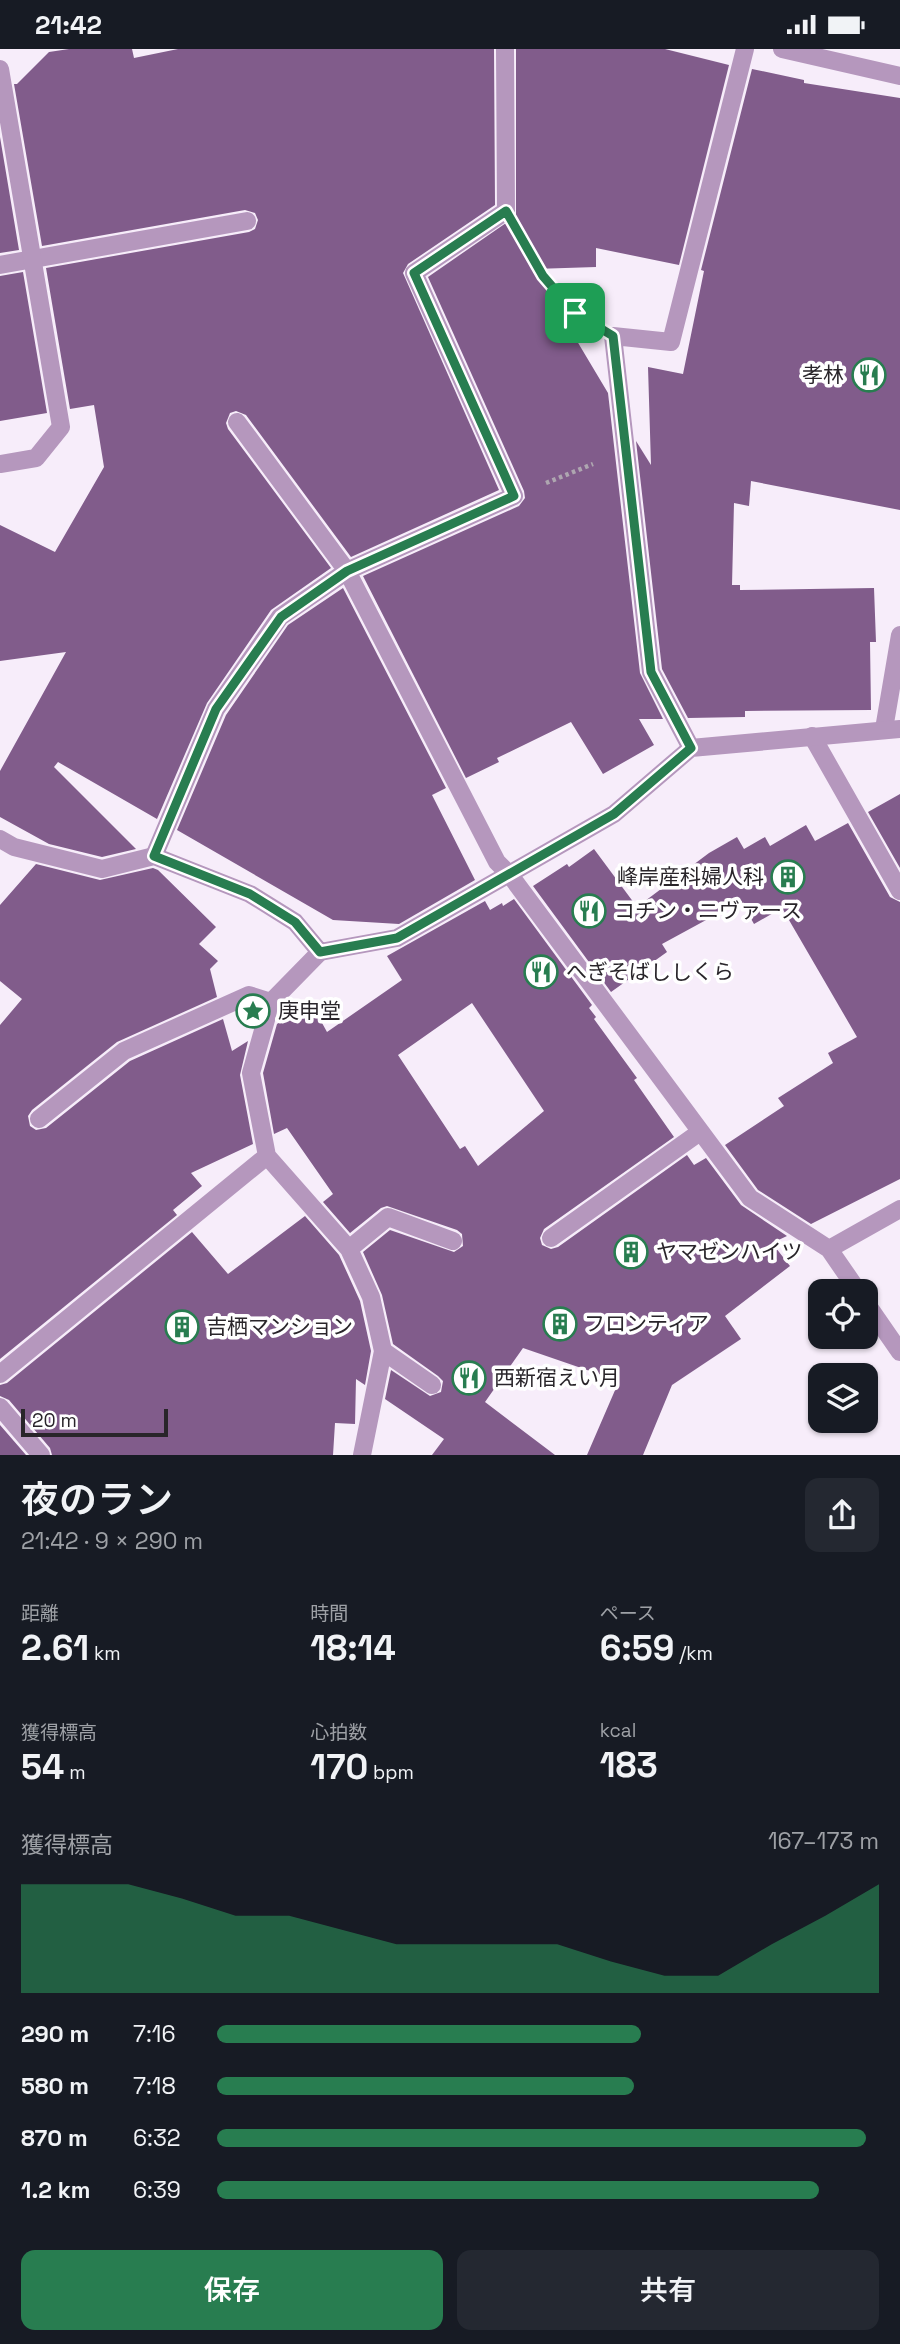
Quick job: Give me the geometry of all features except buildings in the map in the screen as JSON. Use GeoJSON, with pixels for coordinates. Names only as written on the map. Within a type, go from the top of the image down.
{"type":"FeatureCollection","features":[{"type":"Feature","properties":{"kind":"street"},"geometry":{"type":"LineString","coordinates":[[154,856],[216,709],[281,617],[347,571],[514,496],[414,273],[506,211],[505,49]]}},
{"type":"Feature","properties":{"kind":"street"},"geometry":{"type":"LineString","coordinates":[[691,748],[651,672],[613,336],[671,342],[745,49]]}},
{"type":"Feature","properties":{"kind":"street"},"geometry":{"type":"LineString","coordinates":[[782,49],[900,76]]}},
{"type":"Feature","properties":{"kind":"street"},"geometry":{"type":"LineString","coordinates":[[0,69],[61,427],[36,458],[0,464]]}},
{"type":"Feature","properties":{"kind":"street"},"geometry":{"type":"LineString","coordinates":[[0,265],[247,221]]}},
{"type":"Feature","properties":{"kind":"street"},"geometry":{"type":"LineString","coordinates":[[237,422],[347,571],[497,862],[510,874],[750,1198],[829,1249],[850,1279]]}},
{"type":"Feature","properties":{"kind":"street"},"geometry":{"type":"LineString","coordinates":[[362,1455],[383,1351],[371,1297],[349,1249],[267,1156],[251,1073],[271,1002],[320,952],[397,938],[614,814],[691,748],[892,729],[900,635]]}},
{"type":"Feature","properties":{"kind":"street"},"geometry":{"type":"LineString","coordinates":[[812,736],[900,891]]}},
{"type":"Feature","properties":{"kind":"street"},"geometry":{"type":"LineString","coordinates":[[0,839],[14,847],[102,869],[154,856],[250,894],[295,922],[320,952]]}},
{"type":"Feature","properties":{"kind":"street"},"geometry":{"type":"LineString","coordinates":[[39,1119],[124,1051],[249,995],[271,1002]]}},
{"type":"Feature","properties":{"kind":"street"},"geometry":{"type":"LineString","coordinates":[[551,1238],[700,1132]]}},
{"type":"Feature","properties":{"kind":"street"},"geometry":{"type":"LineString","coordinates":[[0,1374],[267,1156]]}},
{"type":"Feature","properties":{"kind":"street"},"geometry":{"type":"LineString","coordinates":[[829,1249],[900,1209]]}},
{"type":"Feature","properties":{"kind":"street"},"geometry":{"type":"LineString","coordinates":[[349,1249],[388,1217],[453,1241]]}},
{"type":"Feature","properties":{"kind":"street"},"geometry":{"type":"LineString","coordinates":[[878,1320],[900,1352]]}},
{"type":"Feature","properties":{"kind":"street"},"geometry":{"type":"LineString","coordinates":[[383,1351],[432,1385]]}},
{"type":"Feature","properties":{"kind":"street"},"geometry":{"type":"LineString","coordinates":[[0,1407],[41,1455]]}},
{"type":"Feature","properties":{"kind":"path"},"geometry":{"type":"LineString","coordinates":[[506,211],[543,276],[575,313],[613,336]]}},
{"type":"Feature","properties":{"kind":"path"},"geometry":{"type":"LineString","coordinates":[[514,496],[626,451]]}},
{"type":"Feature","properties":{"kind":"place","name":"孝林"},"geometry":{"type":"Point","coordinates":[869,375]}},
{"type":"Feature","properties":{"kind":"place","name":"峰岸産科婦人科"},"geometry":{"type":"Point","coordinates":[788,877]}},
{"type":"Feature","properties":{"kind":"place","name":"コチン・ニヴァース"},"geometry":{"type":"Point","coordinates":[589,911]}},
{"type":"Feature","properties":{"kind":"place","name":"へぎそばししくら"},"geometry":{"type":"Point","coordinates":[541,972]}},
{"type":"Feature","properties":{"kind":"place","name":"庚申堂"},"geometry":{"type":"Point","coordinates":[253,1011]}},
{"type":"Feature","properties":{"kind":"place","name":"ヤマゼンハイツ"},"geometry":{"type":"Point","coordinates":[631,1252]}},
{"type":"Feature","properties":{"kind":"place","name":"フロンティア"},"geometry":{"type":"Point","coordinates":[560,1324]}},
{"type":"Feature","properties":{"kind":"place","name":"吉栖マンション"},"geometry":{"type":"Point","coordinates":[182,1327]}},
{"type":"Feature","properties":{"kind":"place","name":"西新宿えい月"},"geometry":{"type":"Point","coordinates":[469,1378]}},
{"type":"Feature","properties":{"kind":"route"},"geometry":{"type":"LineString","coordinates":[[506,211],[543,276],[575,313],[613,336],[651,672],[691,748],[614,814],[397,938],[320,952],[295,922],[250,894],[154,856],[216,709],[281,617],[347,571],[514,496],[414,273],[506,211]]}}]}
